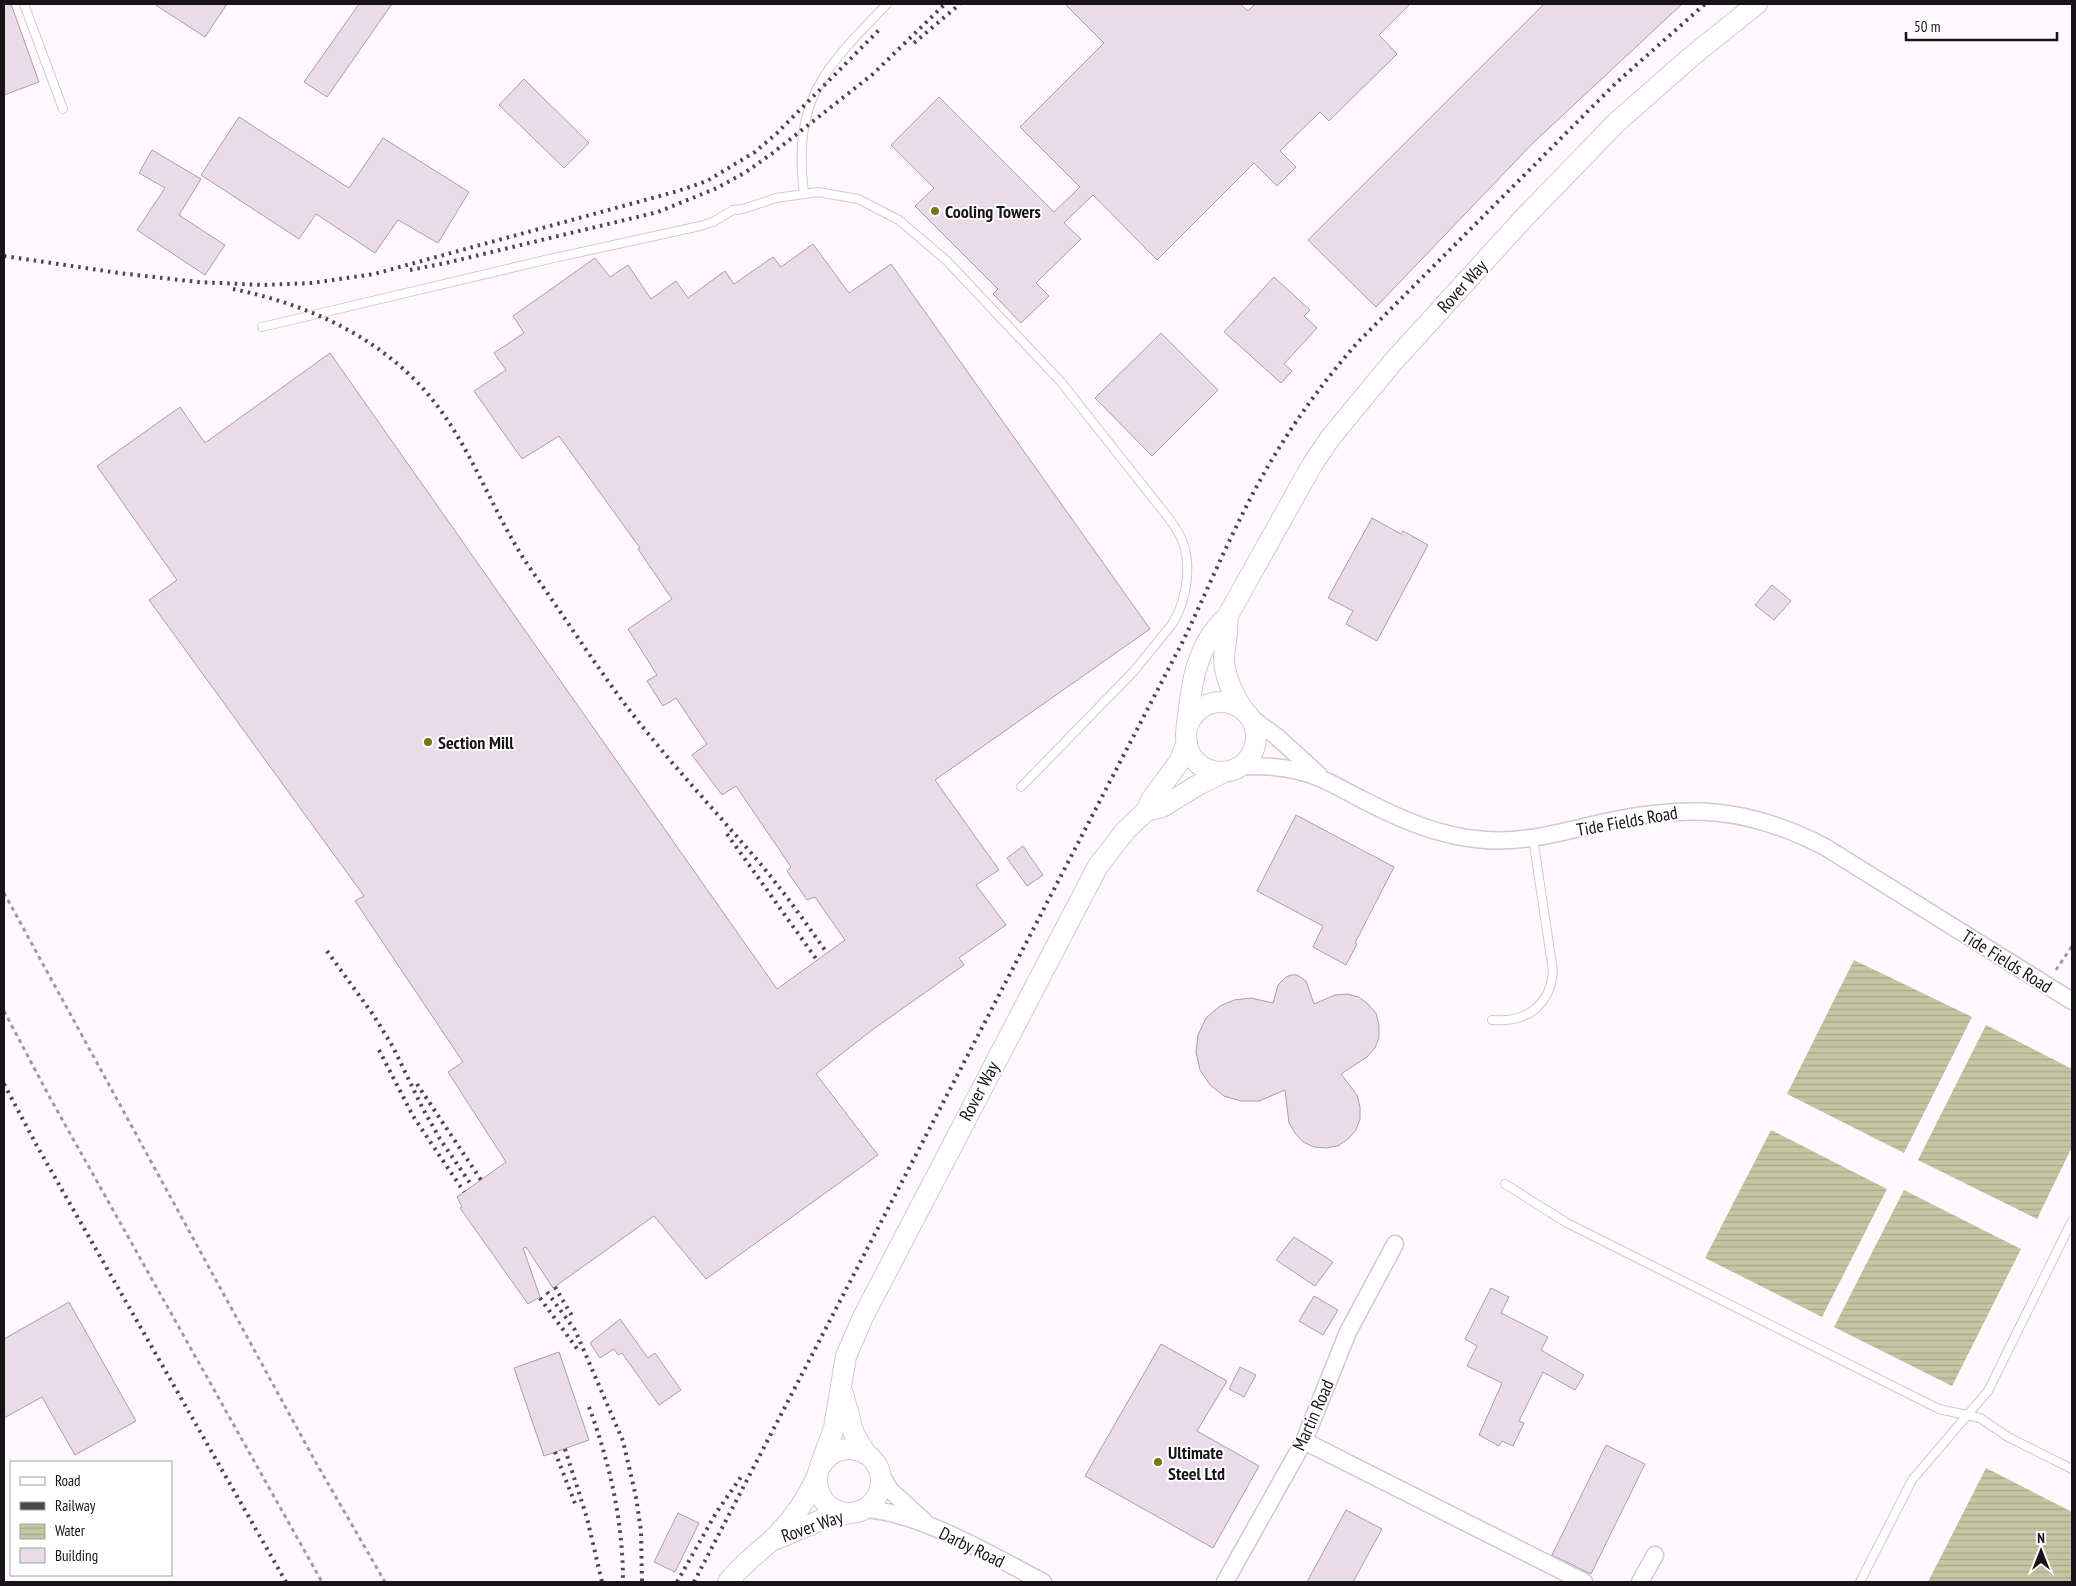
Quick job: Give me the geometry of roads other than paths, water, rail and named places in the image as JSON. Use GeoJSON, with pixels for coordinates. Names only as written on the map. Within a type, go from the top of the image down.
{"type":"FeatureCollection","features":[{"type":"Feature","properties":{"kind":"street","name":"Rover Way"},"geometry":{"type":"LineString","coordinates":[[728,1582],[743,1564],[772,1540],[797,1511],[819,1471],[832,1437],[846,1356],[863,1317],[1074,908],[1098,866],[1113,845],[1146,811],[1151,800],[1179,762],[1186,738],[1191,691],[1199,660],[1214,628],[1227,617],[1281,516],[1312,465],[1331,437],[1392,363],[1522,220],[1617,122],[1692,56],[1757,4]]}},
{"type":"Feature","properties":{"kind":"street","name":"Rover Way"},"geometry":{"type":"LineString","coordinates":[[1227,617],[1229,630],[1224,658],[1226,674],[1232,692],[1247,714]]}},
{"type":"Feature","properties":{"kind":"street"},"geometry":{"type":"LineString","coordinates":[[1223,702],[1234,704],[1247,714],[1255,728],[1255,744],[1249,759],[1233,769],[1213,771],[1203,767],[1190,754],[1186,738],[1189,724],[1194,715],[1202,708],[1223,702]]}},
{"type":"Feature","properties":{"kind":"street","name":"Tide Fields Road"},"geometry":{"type":"LineString","coordinates":[[1247,714],[1276,736],[1324,780]]}},
{"type":"Feature","properties":{"kind":"street","name":"Tide Fields Road"},"geometry":{"type":"LineString","coordinates":[[1233,769],[1265,766],[1299,771],[1324,780],[1387,813],[1436,832],[1485,840],[1533,838],[1634,816],[1673,811],[1711,811],[1760,820],[1800,834],[1825,847],[2072,1002]]}},
{"type":"Feature","properties":{"kind":"street","name":"Rover Way"},"geometry":{"type":"LineString","coordinates":[[1146,811],[1162,807],[1198,785],[1233,769]]}},
{"type":"Feature","properties":{"kind":"street","name":"Martin Road"},"geometry":{"type":"LineString","coordinates":[[1225,1582],[1304,1442],[1348,1332],[1395,1244]]}},
{"type":"Feature","properties":{"kind":"street","name":"Rover Way"},"geometry":{"type":"LineString","coordinates":[[842,1387],[854,1434],[866,1454]]}},
{"type":"Feature","properties":{"kind":"street"},"geometry":{"type":"LineString","coordinates":[[1304,1442],[1584,1582]]}},
{"type":"Feature","properties":{"kind":"street"},"geometry":{"type":"LineString","coordinates":[[851,1449],[866,1454],[877,1466],[880,1473],[879,1490],[876,1498],[857,1511],[842,1512],[826,1503],[820,1495],[819,1471],[827,1458],[836,1452],[851,1449]]}},
{"type":"Feature","properties":{"kind":"street","name":"Darby Road"},"geometry":{"type":"LineString","coordinates":[[880,1473],[894,1493],[928,1525]]}},
{"type":"Feature","properties":{"kind":"street","name":"Rover Way"},"geometry":{"type":"LineString","coordinates":[[772,1540],[819,1521],[857,1511]]}},
{"type":"Feature","properties":{"kind":"street","name":"Darby Road"},"geometry":{"type":"LineString","coordinates":[[857,1511],[890,1513],[928,1525],[1043,1582]]}},
{"type":"Feature","properties":{"kind":"street"},"geometry":{"type":"LineString","coordinates":[[1640,1582],[1655,1555]]}},
{"type":"Feature","properties":{"kind":"lane"},"geometry":{"type":"LineString","coordinates":[[24,4],[62,109]]}},
{"type":"Feature","properties":{"kind":"lane"},"geometry":{"type":"LineString","coordinates":[[804,193],[801,153],[804,128],[812,97],[826,72],[842,50],[887,4]]}},
{"type":"Feature","properties":{"kind":"lane"},"geometry":{"type":"LineString","coordinates":[[262,326],[545,260],[671,233],[713,222],[733,210],[743,209],[776,198],[804,193],[831,193],[858,200],[899,220],[932,246],[1077,400],[1168,516],[1184,544],[1187,561],[1186,586],[1182,605],[1173,623],[1134,671],[1020,787]]}},
{"type":"Feature","properties":{"kind":"lane"},"geometry":{"type":"LineString","coordinates":[[1492,1020],[1514,1020],[1524,1016],[1547,996],[1552,982],[1533,838]]}},
{"type":"Feature","properties":{"kind":"lane"},"geometry":{"type":"LineString","coordinates":[[1506,1184],[1576,1227],[1939,1408],[1980,1418],[2008,1437],[2072,1469]]}},
{"type":"Feature","properties":{"kind":"lane"},"geometry":{"type":"LineString","coordinates":[[1860,1582],[1912,1480],[1988,1391],[2072,1221]]}},
{"type":"Feature","properties":{"kind":"water"},"geometry":{"type":"Polygon","coordinates":[[[1854,960],[1972,1017],[1904,1153],[1787,1094],[1854,960]]]}},
{"type":"Feature","properties":{"kind":"water"},"geometry":{"type":"Polygon","coordinates":[[[1986,1025],[2072,1069],[2072,1147],[2037,1219],[1918,1160],[1986,1025]]]}},
{"type":"Feature","properties":{"kind":"water"},"geometry":{"type":"Polygon","coordinates":[[[1771,1130],[1887,1189],[1822,1317],[1705,1258],[1771,1130]]]}},
{"type":"Feature","properties":{"kind":"water"},"geometry":{"type":"Polygon","coordinates":[[[1904,1190],[2021,1249],[1952,1386],[1834,1327],[1904,1190]]]}},
{"type":"Feature","properties":{"kind":"water"},"geometry":{"type":"Polygon","coordinates":[[[1986,1468],[2072,1512],[2072,1582],[1928,1582],[1986,1468]]]}},
{"type":"Feature","properties":{"kind":"railway"},"geometry":{"type":"LineString","coordinates":[[410,270],[658,212],[717,188],[746,172],[774,152],[873,74],[945,4]]}},
{"type":"Feature","properties":{"kind":"railway"},"geometry":{"type":"LineString","coordinates":[[914,43],[960,4]]}},
{"type":"Feature","properties":{"kind":"railway"},"geometry":{"type":"LineString","coordinates":[[694,1582],[1184,639],[1246,507],[1283,442],[1311,400],[1358,342],[1617,82],[1705,4]]}},
{"type":"Feature","properties":{"kind":"railway"},"geometry":{"type":"LineString","coordinates":[[4,256],[119,273],[198,282],[263,285],[312,283],[374,274],[678,191],[707,181],[755,152],[777,133],[880,29]]}},
{"type":"Feature","properties":{"kind":"railway"},"geometry":{"type":"LineString","coordinates":[[233,289],[283,302],[331,321],[353,333],[396,362],[434,401],[464,448],[517,547],[612,687],[655,742],[772,878],[827,953]]}},
{"type":"Feature","properties":{"kind":"railway"},"geometry":{"type":"LineString","coordinates":[[727,834],[817,960]]}},
{"type":"Feature","properties":{"kind":"railway"},"geometry":{"type":"LineString","coordinates":[[327,951],[374,1016],[393,1047],[440,1139],[472,1186]]}},
{"type":"Feature","properties":{"kind":"railway"},"geometry":{"type":"LineString","coordinates":[[379,1050],[413,1116],[464,1192]]}},
{"type":"Feature","properties":{"kind":"railway"},"geometry":{"type":"LineString","coordinates":[[4,1084],[37,1146],[286,1582]]}},
{"type":"Feature","properties":{"kind":"railway"},"geometry":{"type":"LineString","coordinates":[[417,1084],[481,1180]]}},
{"type":"Feature","properties":{"kind":"railway"},"geometry":{"type":"LineString","coordinates":[[555,1287],[572,1316]]}},
{"type":"Feature","properties":{"kind":"railway"},"geometry":{"type":"LineString","coordinates":[[547,1292],[575,1330],[623,1441],[636,1497],[641,1531],[642,1582]]}},
{"type":"Feature","properties":{"kind":"railway"},"geometry":{"type":"LineString","coordinates":[[540,1298],[578,1350]]}},
{"type":"Feature","properties":{"kind":"railway"},"geometry":{"type":"LineString","coordinates":[[589,1407],[614,1493],[621,1537],[623,1582]]}},
{"type":"Feature","properties":{"kind":"railway"},"geometry":{"type":"LineString","coordinates":[[565,1449],[587,1518],[602,1582]]}},
{"type":"Feature","properties":{"kind":"railway"},"geometry":{"type":"LineString","coordinates":[[555,1452],[576,1506]]}},
{"type":"Feature","properties":{"kind":"railway"},"geometry":{"type":"LineString","coordinates":[[677,1582],[716,1513],[743,1474]]}},
{"type":"Feature","properties":{"kind":"place","name":"Cooling Towers"},"geometry":{"type":"Point","coordinates":[935,211]}},
{"type":"Feature","properties":{"kind":"place","name":"Section Mill"},"geometry":{"type":"Point","coordinates":[428,742]}},
{"type":"Feature","properties":{"kind":"place","name":"Ultimate Steel Ltd"},"geometry":{"type":"Point","coordinates":[1158,1462]}}]}
